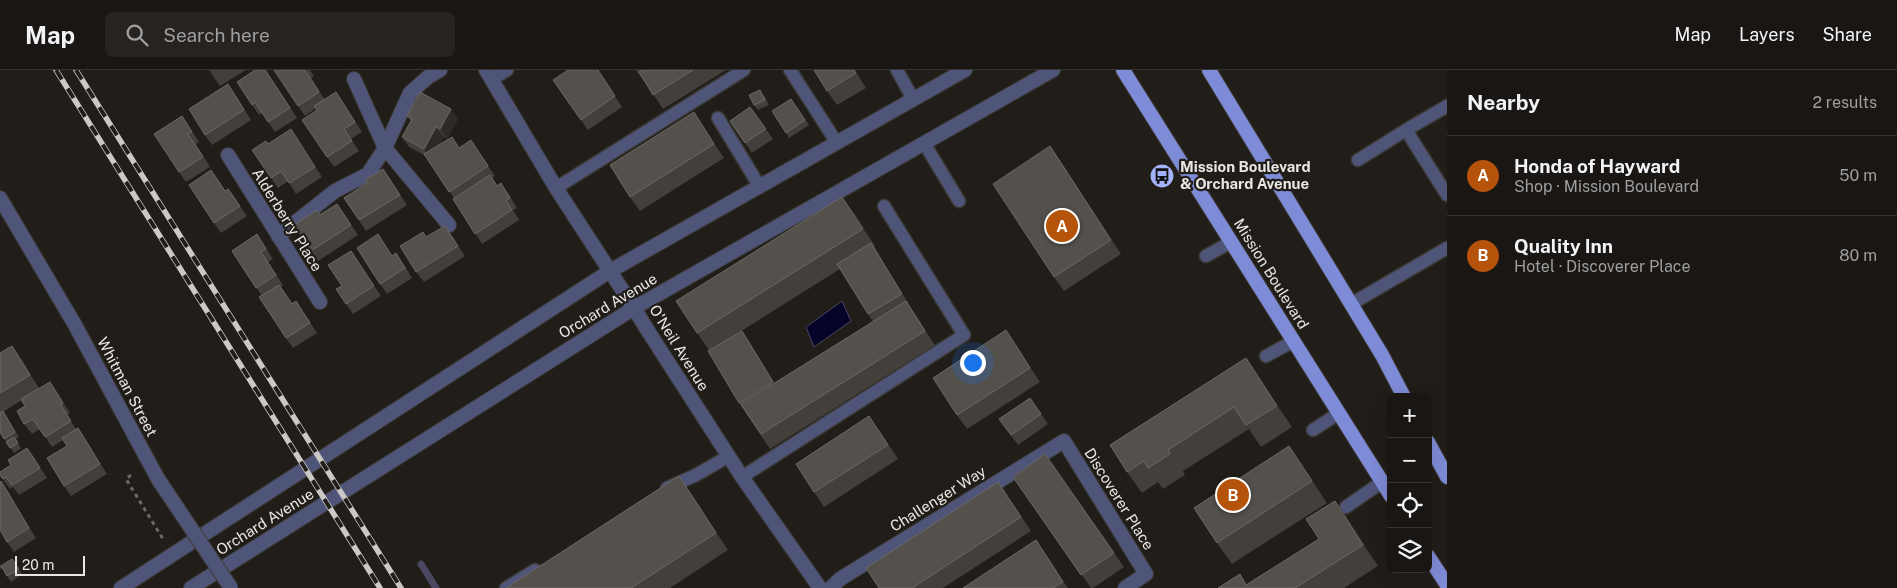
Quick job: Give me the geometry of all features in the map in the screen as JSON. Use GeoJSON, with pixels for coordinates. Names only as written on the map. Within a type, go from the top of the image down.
{"type":"FeatureCollection","features":[{"type":"Feature","properties":{"kind":"main road","name":"Mission Boulevard"},"geometry":{"type":"LineString","coordinates":[[1123,70],[1387,490]]}},
{"type":"Feature","properties":{"kind":"main road"},"geometry":{"type":"LineString","coordinates":[[1209,70],[1352,304],[1402,393]]}},
{"type":"Feature","properties":{"kind":"main road"},"geometry":{"type":"LineString","coordinates":[[1432,449],[1447,477]]}},
{"type":"Feature","properties":{"kind":"main road"},"geometry":{"type":"LineString","coordinates":[[1432,562],[1447,586]]}},
{"type":"Feature","properties":{"kind":"street"},"geometry":{"type":"LineString","coordinates":[[278,236],[335,191],[368,174],[385,148],[410,93],[428,77],[440,70]]}},
{"type":"Feature","properties":{"kind":"street","name":"Orchard Avenue"},"geometry":{"type":"LineString","coordinates":[[122,588],[610,271],[964,70]]}},
{"type":"Feature","properties":{"kind":"street","name":"Orchard Avenue"},"geometry":{"type":"LineString","coordinates":[[191,588],[634,308],[1053,70]]}},
{"type":"Feature","properties":{"kind":"street","name":"O'Neil Avenue"},"geometry":{"type":"LineString","coordinates":[[489,75],[556,188],[648,332],[742,477],[820,588]]}},
{"type":"Feature","properties":{"kind":"street"},"geometry":{"type":"LineString","coordinates":[[354,79],[385,148],[449,225]]}},
{"type":"Feature","properties":{"kind":"street","name":"Alderberry Place"},"geometry":{"type":"LineString","coordinates":[[228,155],[320,302]]}},
{"type":"Feature","properties":{"kind":"street","name":"Whitman Street"},"geometry":{"type":"LineString","coordinates":[[0,198],[75,325],[158,479],[231,588]]}},
{"type":"Feature","properties":{"kind":"street","name":"Discoverer Place"},"geometry":{"type":"LineString","coordinates":[[1064,441],[1146,574],[1124,588]]}},
{"type":"Feature","properties":{"kind":"street","name":"Challenger Way"},"geometry":{"type":"LineString","coordinates":[[831,588],[840,579],[1064,441]]}},
{"type":"Feature","properties":{"kind":"lane"},"geometry":{"type":"LineString","coordinates":[[489,75],[507,70]]}},
{"type":"Feature","properties":{"kind":"lane"},"geometry":{"type":"LineString","coordinates":[[556,188],[744,70]]}},
{"type":"Feature","properties":{"kind":"lane"},"geometry":{"type":"LineString","coordinates":[[790,70],[836,143]]}},
{"type":"Feature","properties":{"kind":"lane"},"geometry":{"type":"LineString","coordinates":[[897,70],[913,99]]}},
{"type":"Feature","properties":{"kind":"lane"},"geometry":{"type":"LineString","coordinates":[[1358,160],[1447,106]]}},
{"type":"Feature","properties":{"kind":"lane"},"geometry":{"type":"LineString","coordinates":[[718,118],[760,187]]}},
{"type":"Feature","properties":{"kind":"lane"},"geometry":{"type":"LineString","coordinates":[[1406,130],[1447,195]]}},
{"type":"Feature","properties":{"kind":"lane"},"geometry":{"type":"LineString","coordinates":[[924,143],[958,201]]}},
{"type":"Feature","properties":{"kind":"lane"},"geometry":{"type":"LineString","coordinates":[[742,477],[964,335],[884,206]]}},
{"type":"Feature","properties":{"kind":"lane"},"geometry":{"type":"LineString","coordinates":[[1206,256],[1231,242]]}},
{"type":"Feature","properties":{"kind":"lane"},"geometry":{"type":"LineString","coordinates":[[1352,304],[1447,248]]}},
{"type":"Feature","properties":{"kind":"lane"},"geometry":{"type":"LineString","coordinates":[[1266,356],[1294,341]]}},
{"type":"Feature","properties":{"kind":"lane"},"geometry":{"type":"LineString","coordinates":[[1313,430],[1339,413]]}},
{"type":"Feature","properties":{"kind":"lane"},"geometry":{"type":"LineString","coordinates":[[658,492],[696,475],[729,456]]}},
{"type":"Feature","properties":{"kind":"lane"},"geometry":{"type":"LineString","coordinates":[[1346,507],[1382,482]]}},
{"type":"Feature","properties":{"kind":"lane"},"geometry":{"type":"LineString","coordinates":[[506,588],[548,561]]}},
{"type":"Feature","properties":{"kind":"path"},"geometry":{"type":"LineString","coordinates":[[131,475],[126,479],[172,554]]}},
{"type":"Feature","properties":{"kind":"water"},"geometry":{"type":"Polygon","coordinates":[[[842,301],[851,321],[814,347],[806,327],[842,301]]]}},
{"type":"Feature","properties":{"kind":"building"},"geometry":{"type":"Polygon","coordinates":[[[255,70],[265,70],[290,108],[268,122],[255,102],[252,105],[237,82],[255,70]]]}},
{"type":"Feature","properties":{"kind":"building"},"geometry":{"type":"Polygon","coordinates":[[[274,70],[305,70],[319,92],[298,106],[274,70]]]}},
{"type":"Feature","properties":{"kind":"building"},"geometry":{"type":"Polygon","coordinates":[[[568,70],[598,70],[615,96],[581,120],[553,80],[568,70]]]}},
{"type":"Feature","properties":{"kind":"building"},"geometry":{"type":"Polygon","coordinates":[[[642,70],[693,70],[653,95],[639,72],[642,70]]]}},
{"type":"Feature","properties":{"kind":"building"},"geometry":{"type":"Polygon","coordinates":[[[814,70],[854,70],[856,73],[827,91],[814,70]]]}},
{"type":"Feature","properties":{"kind":"building"},"geometry":{"type":"Polygon","coordinates":[[[228,84],[244,110],[205,135],[189,109],[228,84]]]}},
{"type":"Feature","properties":{"kind":"building"},"geometry":{"type":"Polygon","coordinates":[[[760,90],[765,100],[754,105],[749,95],[760,90]]]}},
{"type":"Feature","properties":{"kind":"building"},"geometry":{"type":"Polygon","coordinates":[[[336,92],[355,122],[344,129],[352,141],[327,157],[302,120],[317,110],[314,106],[336,92]]]}},
{"type":"Feature","properties":{"kind":"building"},"geometry":{"type":"Polygon","coordinates":[[[420,92],[451,109],[440,129],[436,127],[424,149],[402,137],[412,119],[407,116],[420,92]]]}},
{"type":"Feature","properties":{"kind":"building"},"geometry":{"type":"Polygon","coordinates":[[[791,99],[805,120],[786,133],[772,111],[791,99]]]}},
{"type":"Feature","properties":{"kind":"building"},"geometry":{"type":"Polygon","coordinates":[[[750,107],[766,129],[745,143],[730,121],[750,107]]]}},
{"type":"Feature","properties":{"kind":"building"},"geometry":{"type":"Polygon","coordinates":[[[694,112],[714,144],[630,197],[610,165],[694,112]]]}},
{"type":"Feature","properties":{"kind":"building"},"geometry":{"type":"Polygon","coordinates":[[[182,116],[192,132],[188,134],[203,157],[179,172],[154,134],[182,116]]]}},
{"type":"Feature","properties":{"kind":"building"},"geometry":{"type":"Polygon","coordinates":[[[291,129],[315,167],[289,183],[281,171],[271,178],[252,150],[266,141],[268,144],[291,129]]]}},
{"type":"Feature","properties":{"kind":"building"},"geometry":{"type":"Polygon","coordinates":[[[452,137],[459,148],[471,140],[488,166],[449,192],[424,154],[452,137]]]}},
{"type":"Feature","properties":{"kind":"building"},"geometry":{"type":"Polygon","coordinates":[[[1050,146],[1111,240],[1054,277],[993,184],[1050,146]]]}},
{"type":"Feature","properties":{"kind":"building"},"geometry":{"type":"Polygon","coordinates":[[[383,169],[400,195],[359,220],[344,198],[367,183],[365,180],[383,169]]]}},
{"type":"Feature","properties":{"kind":"building"},"geometry":{"type":"Polygon","coordinates":[[[211,170],[225,191],[228,189],[240,206],[214,223],[189,185],[211,170]]]}},
{"type":"Feature","properties":{"kind":"building"},"geometry":{"type":"Polygon","coordinates":[[[490,175],[497,186],[501,183],[510,198],[506,200],[512,210],[475,234],[453,199],[490,175]]]}},
{"type":"Feature","properties":{"kind":"building"},"geometry":{"type":"Polygon","coordinates":[[[842,197],[863,229],[697,333],[676,301],[842,197]]]}},
{"type":"Feature","properties":{"kind":"building"},"geometry":{"type":"Polygon","coordinates":[[[337,204],[351,225],[311,251],[294,225],[317,210],[320,215],[337,204]]]}},
{"type":"Feature","properties":{"kind":"building"},"geometry":{"type":"Polygon","coordinates":[[[445,226],[458,246],[416,272],[400,246],[423,232],[426,237],[445,226]]]}},
{"type":"Feature","properties":{"kind":"building"},"geometry":{"type":"Polygon","coordinates":[[[257,234],[266,249],[261,252],[276,275],[256,288],[232,251],[257,234]]]}},
{"type":"Feature","properties":{"kind":"building"},"geometry":{"type":"Polygon","coordinates":[[[378,234],[392,256],[396,253],[405,268],[380,284],[357,248],[378,234]]]}},
{"type":"Feature","properties":{"kind":"building"},"geometry":{"type":"Polygon","coordinates":[[[871,243],[902,294],[868,314],[837,264],[871,243]]]}},
{"type":"Feature","properties":{"kind":"building"},"geometry":{"type":"Polygon","coordinates":[[[351,251],[374,286],[346,304],[336,289],[342,286],[328,265],[351,251]]]}},
{"type":"Feature","properties":{"kind":"building"},"geometry":{"type":"Polygon","coordinates":[[[279,285],[292,304],[296,301],[310,323],[286,338],[259,297],[279,285]]]}},
{"type":"Feature","properties":{"kind":"building"},"geometry":{"type":"Polygon","coordinates":[[[906,301],[925,331],[761,434],[741,404],[906,301]]]}},
{"type":"Feature","properties":{"kind":"building"},"geometry":{"type":"Polygon","coordinates":[[[1006,330],[1030,368],[957,415],[933,378],[1006,330]]]}},
{"type":"Feature","properties":{"kind":"building"},"geometry":{"type":"Polygon","coordinates":[[[742,331],[773,382],[739,403],[708,351],[742,331]]]}},
{"type":"Feature","properties":{"kind":"building"},"geometry":{"type":"Polygon","coordinates":[[[12,346],[30,375],[0,393],[0,353],[12,346]]]}},
{"type":"Feature","properties":{"kind":"building"},"geometry":{"type":"Polygon","coordinates":[[[1246,358],[1277,406],[1246,425],[1234,407],[1168,450],[1170,454],[1148,468],[1144,461],[1127,472],[1110,445],[1246,358]]]}},
{"type":"Feature","properties":{"kind":"building"},"geometry":{"type":"Polygon","coordinates":[[[50,382],[63,403],[60,404],[71,421],[45,437],[33,419],[24,424],[17,411],[25,406],[21,399],[50,382]]]}},
{"type":"Feature","properties":{"kind":"building"},"geometry":{"type":"Polygon","coordinates":[[[1030,398],[1041,414],[1011,435],[999,419],[1030,398]]]}},
{"type":"Feature","properties":{"kind":"building"},"geometry":{"type":"Polygon","coordinates":[[[3,411],[15,432],[4,439],[0,432],[0,413],[3,411]]]}},
{"type":"Feature","properties":{"kind":"building"},"geometry":{"type":"Polygon","coordinates":[[[869,416],[888,445],[814,492],[796,464],[869,416]]]}},
{"type":"Feature","properties":{"kind":"building"},"geometry":{"type":"Polygon","coordinates":[[[78,428],[100,464],[64,486],[47,458],[67,446],[62,438],[78,428]]]}},
{"type":"Feature","properties":{"kind":"building"},"geometry":{"type":"Polygon","coordinates":[[[14,437],[18,443],[10,448],[6,442],[14,437]]]}},
{"type":"Feature","properties":{"kind":"building"},"geometry":{"type":"Polygon","coordinates":[[[1289,446],[1312,481],[1217,543],[1194,508],[1289,446]]]}},
{"type":"Feature","properties":{"kind":"building"},"geometry":{"type":"Polygon","coordinates":[[[27,448],[40,468],[12,485],[6,477],[3,479],[0,472],[11,465],[8,460],[27,448]]]}},
{"type":"Feature","properties":{"kind":"building"},"geometry":{"type":"Polygon","coordinates":[[[1045,454],[1114,553],[1081,575],[1013,477],[1045,454]]]}},
{"type":"Feature","properties":{"kind":"building"},"geometry":{"type":"Polygon","coordinates":[[[679,476],[716,533],[631,588],[506,588],[679,476]]]}},
{"type":"Feature","properties":{"kind":"building"},"geometry":{"type":"Polygon","coordinates":[[[1,481],[29,528],[7,542],[0,530],[1,481]]]}},
{"type":"Feature","properties":{"kind":"building"},"geometry":{"type":"Polygon","coordinates":[[[998,482],[1021,517],[912,588],[879,588],[866,568],[998,482]]]}},
{"type":"Feature","properties":{"kind":"building"},"geometry":{"type":"Polygon","coordinates":[[[1335,501],[1363,545],[1295,588],[1218,588],[1240,574],[1246,585],[1319,539],[1306,519],[1335,501]]]}},
{"type":"Feature","properties":{"kind":"building"},"geometry":{"type":"Polygon","coordinates":[[[1036,540],[1063,582],[1053,588],[963,588],[1036,540]]]}},
{"type":"Feature","properties":{"kind":"building"},"geometry":{"type":"Polygon","coordinates":[[[12,559],[19,569],[7,576],[1,566],[12,559]]]}},
{"type":"Feature","properties":{"kind":"waterway"},"geometry":{"type":"LineString","coordinates":[[421,564],[436,588]]}},
{"type":"Feature","properties":{"kind":"railway"},"geometry":{"type":"LineString","coordinates":[[56,70],[380,588]]}},
{"type":"Feature","properties":{"kind":"railway"},"geometry":{"type":"LineString","coordinates":[[76,70],[401,588]]}},
{"type":"Feature","properties":{"kind":"place","name":"Mission Boulevard & Orchard Avenue"},"geometry":{"type":"Point","coordinates":[1162,176]}},
{"type":"Feature","properties":{"kind":"place","name":"Honda of Hayward"},"geometry":{"type":"Point","coordinates":[1062,226]}},
{"type":"Feature","properties":{"kind":"place","name":"Quality Inn"},"geometry":{"type":"Point","coordinates":[1233,495]}}]}
